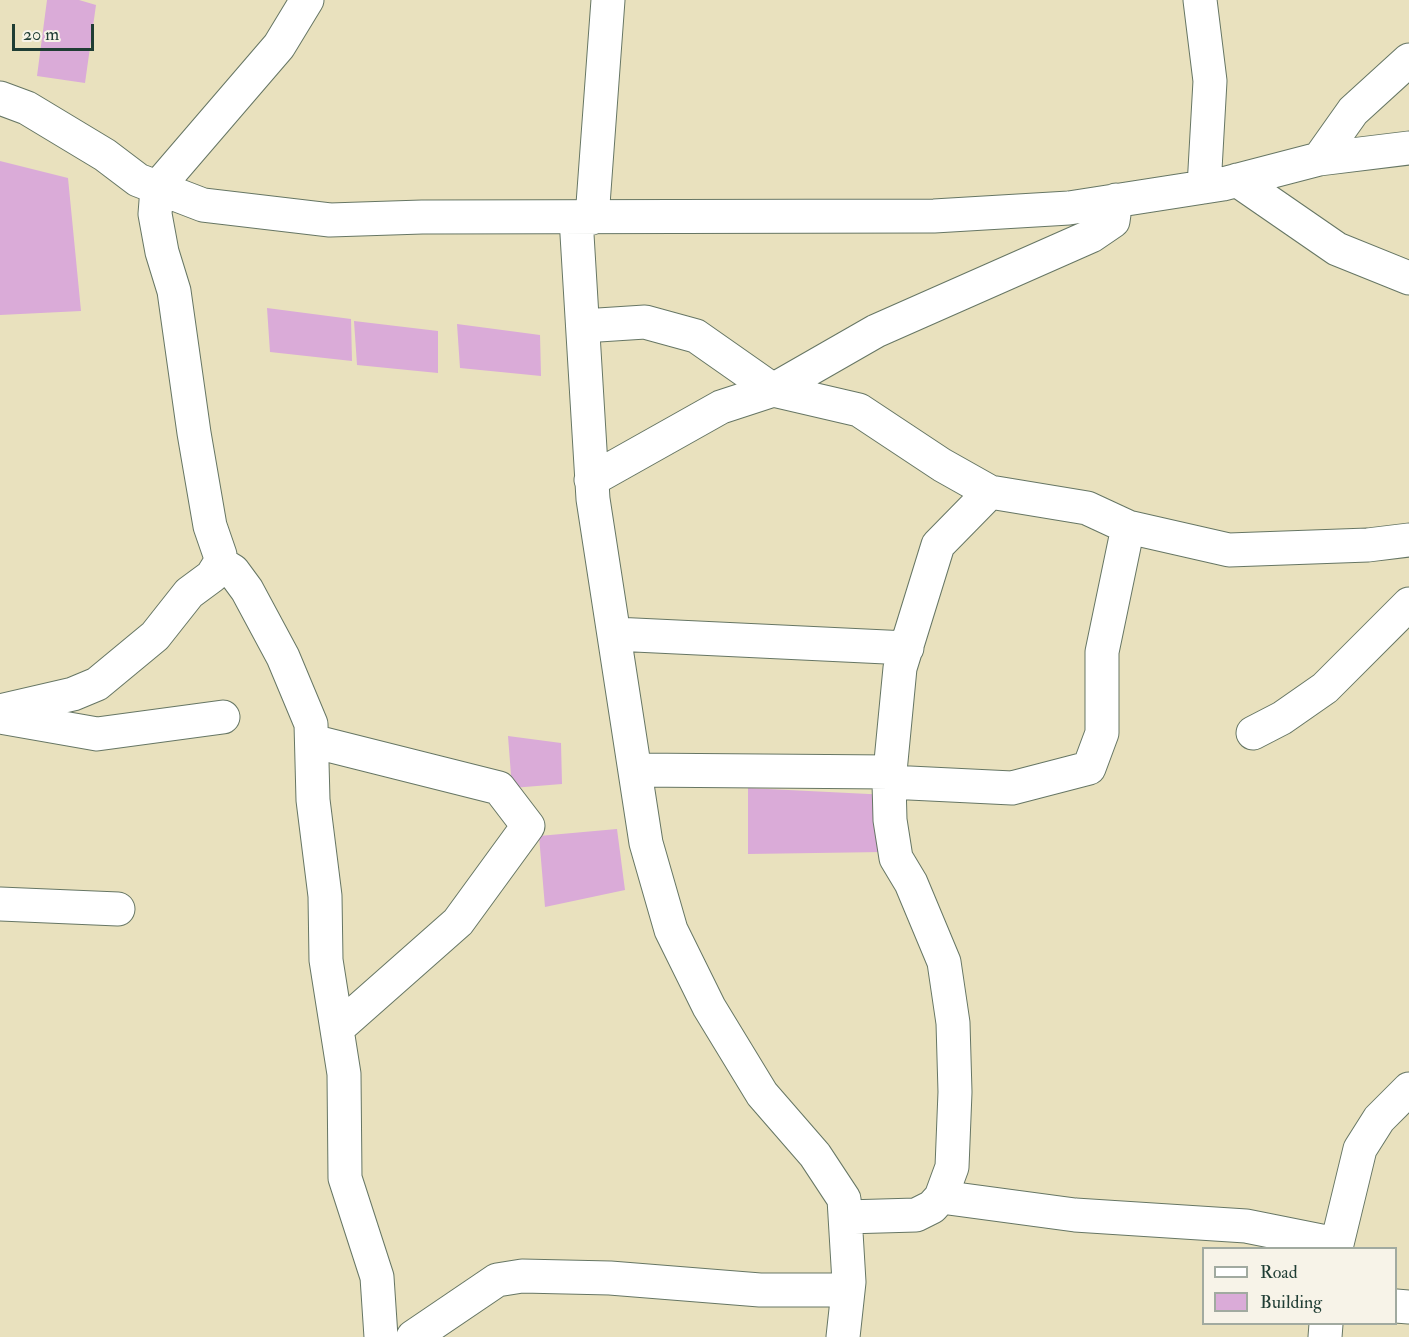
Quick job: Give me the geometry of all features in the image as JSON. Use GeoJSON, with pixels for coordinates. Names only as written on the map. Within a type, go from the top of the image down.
{"type":"FeatureCollection","features":[{"type":"Feature","properties":{"kind":"street"},"geometry":{"type":"LineString","coordinates":[[0,711],[73,694],[97,684],[155,636],[189,593],[213,576],[220,563],[220,555],[210,526],[194,433],[174,291],[162,252],[155,214],[157,188],[279,46],[307,0]]}},
{"type":"Feature","properties":{"kind":"street"},"geometry":{"type":"LineString","coordinates":[[608,0],[584,218],[583,326],[591,480],[646,843],[671,930],[709,1007],[756,1084],[815,1155],[844,1199],[848,1290],[843,1337]]}},
{"type":"Feature","properties":{"kind":"street"},"geometry":{"type":"LineString","coordinates":[[1200,0],[1210,81],[1204,187]]}},
{"type":"Feature","properties":{"kind":"street"},"geometry":{"type":"LineString","coordinates":[[1319,159],[1353,111],[1409,60]]}},
{"type":"Feature","properties":{"kind":"street"},"geometry":{"type":"LineString","coordinates":[[0,98],[27,108],[105,155],[138,180],[157,188],[203,205],[330,220],[422,217],[934,216],[1069,208],[1204,187],[1319,159],[1409,148]]}},
{"type":"Feature","properties":{"kind":"street"},"geometry":{"type":"LineString","coordinates":[[1237,180],[1337,249],[1409,278]]}},
{"type":"Feature","properties":{"kind":"street"},"geometry":{"type":"LineString","coordinates":[[591,480],[721,407],[773,390],[876,331],[1091,236],[1113,221],[1116,200]]}},
{"type":"Feature","properties":{"kind":"street"},"geometry":{"type":"LineString","coordinates":[[583,326],[645,322],[696,336],[773,390],[859,410],[942,465],[990,492],[1087,508],[1128,527],[1229,550],[1368,545],[1409,540]]}},
{"type":"Feature","properties":{"kind":"street"},"geometry":{"type":"LineString","coordinates":[[846,1216],[916,1215],[932,1207],[941,1197],[952,1167],[955,1092],[953,1023],[944,962],[911,883],[896,858],[890,820],[889,777],[900,668],[938,545],[990,492]]}},
{"type":"Feature","properties":{"kind":"street"},"geometry":{"type":"LineString","coordinates":[[635,770],[889,777],[1012,788],[1089,768],[1102,733],[1102,652],[1128,527]]}},
{"type":"Feature","properties":{"kind":"street"},"geometry":{"type":"LineString","coordinates":[[220,563],[233,571],[248,590],[283,657],[311,724],[312,800],[325,896],[326,960],[344,1074],[345,1178],[377,1277],[381,1337]]}},
{"type":"Feature","properties":{"kind":"street"},"geometry":{"type":"LineString","coordinates":[[1253,733],[1282,718],[1325,688],[1409,604]]}},
{"type":"Feature","properties":{"kind":"street"},"geometry":{"type":"LineString","coordinates":[[614,634],[907,648]]}},
{"type":"Feature","properties":{"kind":"street"},"geometry":{"type":"LineString","coordinates":[[0,717],[97,734],[223,717]]}},
{"type":"Feature","properties":{"kind":"street"},"geometry":{"type":"LineString","coordinates":[[312,741],[499,788],[528,826],[458,922],[338,1028]]}},
{"type":"Feature","properties":{"kind":"street"},"geometry":{"type":"LineString","coordinates":[[0,904],[118,909]]}},
{"type":"Feature","properties":{"kind":"street"},"geometry":{"type":"LineString","coordinates":[[1336,1247],[1359,1149],[1379,1119],[1409,1089]]}},
{"type":"Feature","properties":{"kind":"street"},"geometry":{"type":"LineString","coordinates":[[941,1197],[1075,1215],[1246,1226],[1326,1242],[1334,1247]]}},
{"type":"Feature","properties":{"kind":"street"},"geometry":{"type":"LineString","coordinates":[[413,1337],[497,1280],[522,1276],[610,1278],[760,1290],[848,1290]]}},
{"type":"Feature","properties":{"kind":"building"},"geometry":{"type":"Polygon","coordinates":[[[47,0],[79,0],[96,5],[85,83],[37,76],[47,0]]]}},
{"type":"Feature","properties":{"kind":"building"},"geometry":{"type":"Polygon","coordinates":[[[0,161],[68,178],[81,311],[0,315],[0,161]]]}},
{"type":"Feature","properties":{"kind":"building"},"geometry":{"type":"Polygon","coordinates":[[[267,308],[351,319],[352,361],[270,352],[267,308]]]}},
{"type":"Feature","properties":{"kind":"building"},"geometry":{"type":"Polygon","coordinates":[[[354,321],[438,331],[438,373],[357,365],[354,321]]]}},
{"type":"Feature","properties":{"kind":"building"},"geometry":{"type":"Polygon","coordinates":[[[457,324],[540,335],[541,376],[460,368],[457,324]]]}},
{"type":"Feature","properties":{"kind":"building"},"geometry":{"type":"Polygon","coordinates":[[[508,736],[561,743],[562,784],[512,788],[508,736]]]}},
{"type":"Feature","properties":{"kind":"building"},"geometry":{"type":"Polygon","coordinates":[[[748,788],[889,795],[883,852],[748,854],[748,788]]]}},
{"type":"Feature","properties":{"kind":"building"},"geometry":{"type":"Polygon","coordinates":[[[617,829],[625,890],[545,907],[539,836],[617,829]]]}}]}
